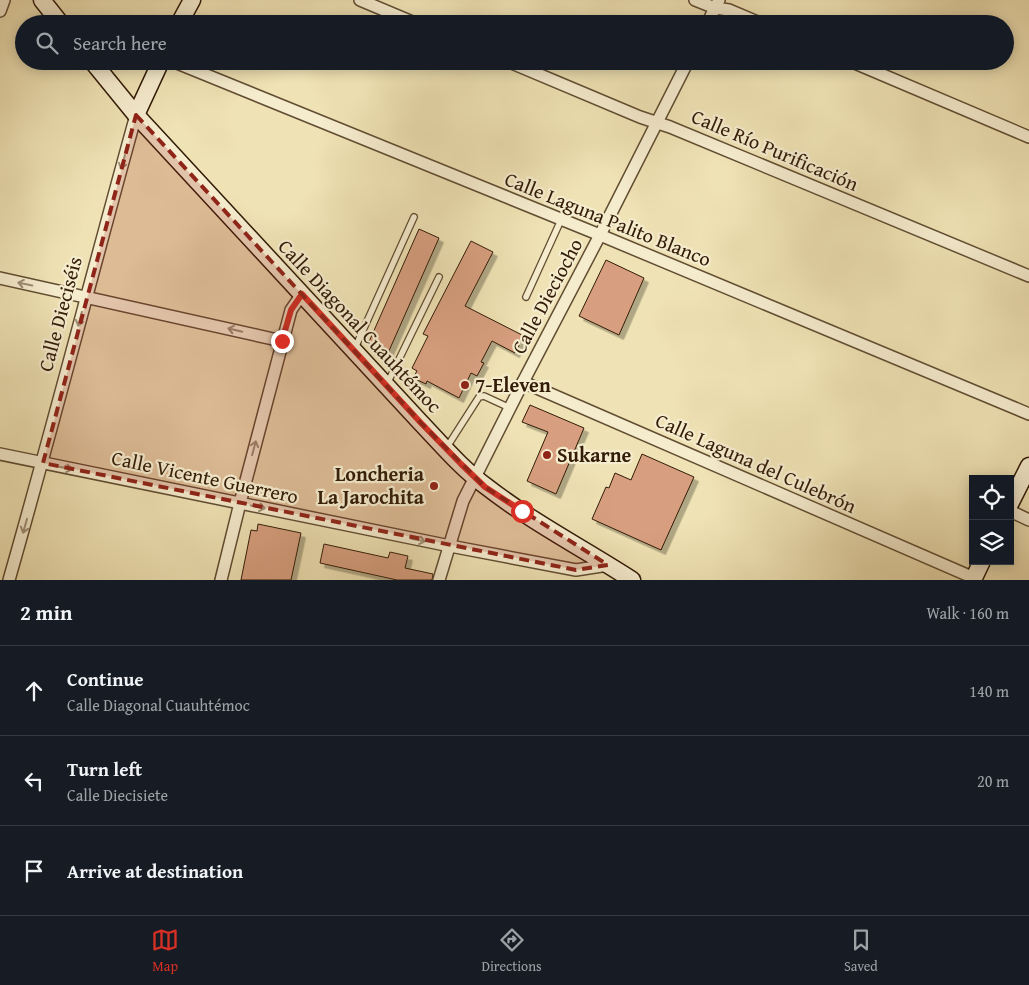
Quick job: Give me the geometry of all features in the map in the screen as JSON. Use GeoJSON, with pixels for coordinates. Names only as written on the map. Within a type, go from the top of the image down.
{"type":"FeatureCollection","features":[{"type":"Feature","properties":{"kind":"main road"},"geometry":{"type":"LineString","coordinates":[[42,0],[54,15]]}},
{"type":"Feature","properties":{"kind":"main road"},"geometry":{"type":"LineString","coordinates":[[184,15],[192,0]]}},
{"type":"Feature","properties":{"kind":"main road","name":"Calle Diagonal Cuauhtémoc"},"geometry":{"type":"LineString","coordinates":[[99,70],[136,115],[386,386],[485,487],[632,580]]}},
{"type":"Feature","properties":{"kind":"main road","name":"Calle Dieciséis"},"geometry":{"type":"LineString","coordinates":[[136,115],[157,70]]}},
{"type":"Feature","properties":{"kind":"main road"},"geometry":{"type":"LineString","coordinates":[[1014,496],[1029,466]]}},
{"type":"Feature","properties":{"kind":"main road"},"geometry":{"type":"LineString","coordinates":[[973,579],[980,565]]}},
{"type":"Feature","properties":{"kind":"street"},"geometry":{"type":"LineString","coordinates":[[0,11],[4,0]]}},
{"type":"Feature","properties":{"kind":"street"},"geometry":{"type":"LineString","coordinates":[[360,0],[396,15]]}},
{"type":"Feature","properties":{"kind":"street"},"geometry":{"type":"LineString","coordinates":[[695,0],[717,4],[741,15]]}},
{"type":"Feature","properties":{"kind":"street","name":"Calle Laguna Palito Blanco"},"geometry":{"type":"LineString","coordinates":[[194,70],[1029,414]]}},
{"type":"Feature","properties":{"kind":"street","name":"Calle Río Purificación"},"geometry":{"type":"LineString","coordinates":[[528,70],[640,117],[670,126],[1029,276]]}},
{"type":"Feature","properties":{"kind":"street","name":"Calle Dieciocho"},"geometry":{"type":"LineString","coordinates":[[439,580],[463,501],[683,70]]}},
{"type":"Feature","properties":{"kind":"street"},"geometry":{"type":"LineString","coordinates":[[871,70],[1029,137]]}},
{"type":"Feature","properties":{"kind":"street","name":"Calle Dieciséis"},"geometry":{"type":"LineString","coordinates":[[9,580],[43,463],[136,115]]}},
{"type":"Feature","properties":{"kind":"street"},"geometry":{"type":"LineString","coordinates":[[0,278],[282,341]]}},
{"type":"Feature","properties":{"kind":"street"},"geometry":{"type":"LineString","coordinates":[[221,580],[282,341],[291,310],[302,294]]}},
{"type":"Feature","properties":{"kind":"street","name":"Calle Laguna del Culebrón"},"geometry":{"type":"LineString","coordinates":[[523,382],[973,579]]}},
{"type":"Feature","properties":{"kind":"street","name":"Calle Vicente Guerrero"},"geometry":{"type":"LineString","coordinates":[[0,454],[576,570],[608,565]]}},
{"type":"Feature","properties":{"kind":"street"},"geometry":{"type":"LineString","coordinates":[[1014,513],[1029,520]]}},
{"type":"Feature","properties":{"kind":"lane"},"geometry":{"type":"LineString","coordinates":[[354,350],[414,216]]}},
{"type":"Feature","properties":{"kind":"lane"},"geometry":{"type":"LineString","coordinates":[[526,297],[561,220]]}},
{"type":"Feature","properties":{"kind":"lane"},"geometry":{"type":"LineString","coordinates":[[386,386],[439,277]]}},
{"type":"Feature","properties":{"kind":"lane"},"geometry":{"type":"LineString","coordinates":[[446,449],[479,397],[484,396],[510,408]]}},
{"type":"Feature","properties":{"kind":"highlighted area"},"geometry":{"type":"Polygon","coordinates":[[[136,115],[421,423],[485,487],[608,565],[576,570],[43,463],[136,115]]]}},
{"type":"Feature","properties":{"kind":"building"},"geometry":{"type":"Polygon","coordinates":[[[419,229],[439,238],[388,353],[368,344],[419,229]]]}},
{"type":"Feature","properties":{"kind":"building"},"geometry":{"type":"Polygon","coordinates":[[[471,241],[493,252],[465,306],[524,336],[515,353],[492,341],[481,362],[484,363],[477,376],[471,373],[459,398],[427,381],[426,384],[413,378],[417,371],[412,368],[428,336],[423,334],[471,241]]]}},
{"type":"Feature","properties":{"kind":"building"},"geometry":{"type":"Polygon","coordinates":[[[606,260],[644,278],[619,335],[579,316],[606,260]]]}},
{"type":"Feature","properties":{"kind":"building"},"geometry":{"type":"Polygon","coordinates":[[[530,405],[584,428],[556,494],[527,481],[548,432],[522,422],[530,405]]]}},
{"type":"Feature","properties":{"kind":"building"},"geometry":{"type":"Polygon","coordinates":[[[642,454],[694,477],[661,550],[592,519],[606,487],[609,488],[615,473],[631,480],[642,454]]]}},
{"type":"Feature","properties":{"kind":"building"},"geometry":{"type":"Polygon","coordinates":[[[258,524],[301,533],[291,580],[241,580],[251,530],[257,531],[258,524]]]}},
{"type":"Feature","properties":{"kind":"building"},"geometry":{"type":"Polygon","coordinates":[[[324,544],[388,558],[390,552],[408,556],[405,568],[433,574],[432,580],[397,580],[320,563],[324,544]]]}},
{"type":"Feature","properties":{"kind":"place","name":"7-Eleven"},"geometry":{"type":"Point","coordinates":[465,385]}},
{"type":"Feature","properties":{"kind":"place","name":"Sukarne"},"geometry":{"type":"Point","coordinates":[547,455]}},
{"type":"Feature","properties":{"kind":"place","name":"Loncheria La Jarochita"},"geometry":{"type":"Point","coordinates":[434,486]}},
{"type":"Feature","properties":{"kind":"route"},"geometry":{"type":"LineString","coordinates":[[282,341],[291,310],[302,294],[461,464],[485,487],[522,511]]}}]}
